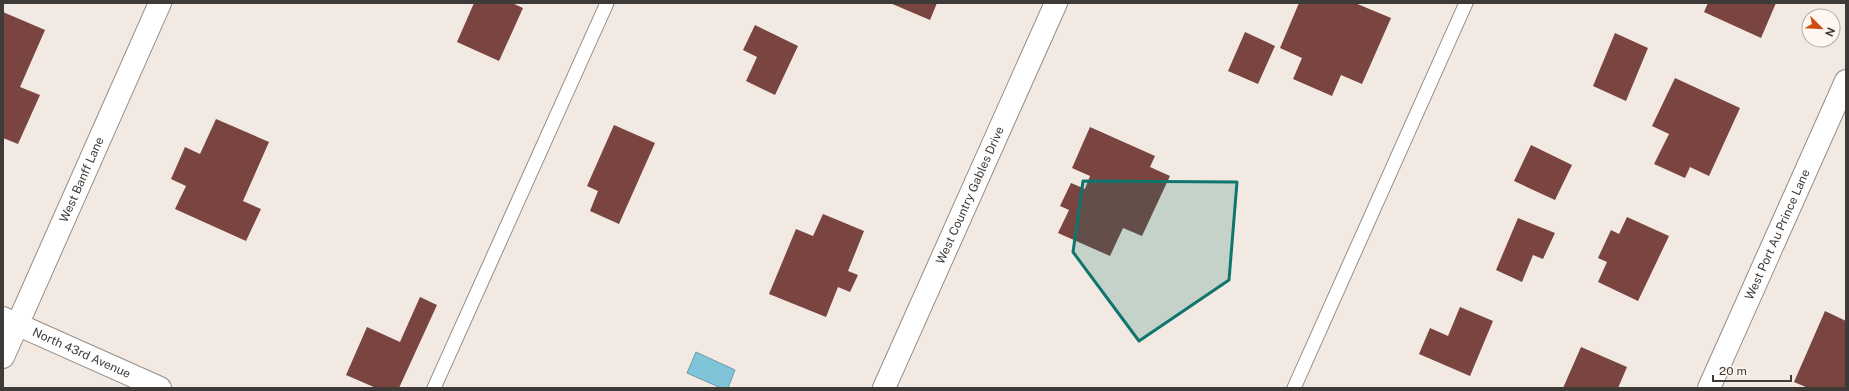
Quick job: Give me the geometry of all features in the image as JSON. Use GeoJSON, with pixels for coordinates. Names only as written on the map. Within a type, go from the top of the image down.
{"type":"FeatureCollection","features":[{"type":"Feature","properties":{"kind":"street","name":"West Banff Lane"},"geometry":{"type":"LineString","coordinates":[[3,357],[10,321],[160,3]]}},
{"type":"Feature","properties":{"kind":"street","name":"West Country Gables Drive"},"geometry":{"type":"LineString","coordinates":[[884,388],[1056,3]]}},
{"type":"Feature","properties":{"kind":"street","name":"West Port Au Prince Lane"},"geometry":{"type":"LineString","coordinates":[[1708,388],[1846,81]]}},
{"type":"Feature","properties":{"kind":"street","name":"North 43rd Avenue"},"geometry":{"type":"LineString","coordinates":[[10,321],[160,388]]}},
{"type":"Feature","properties":{"kind":"lane"},"geometry":{"type":"LineString","coordinates":[[434,388],[607,3]]}},
{"type":"Feature","properties":{"kind":"lane"},"geometry":{"type":"LineString","coordinates":[[1294,388],[1466,3]]}},
{"type":"Feature","properties":{"kind":"highlighted area"},"geometry":{"type":"Polygon","coordinates":[[[1083,181],[1237,182],[1229,280],[1139,341],[1073,252],[1083,181]]]}},
{"type":"Feature","properties":{"kind":"water"},"geometry":{"type":"Polygon","coordinates":[[[696,352],[735,370],[728,388],[721,388],[687,373],[696,352]]]}},
{"type":"Feature","properties":{"kind":"building"},"geometry":{"type":"Polygon","coordinates":[[[474,3],[512,3],[523,8],[499,61],[457,42],[474,3]]]}},
{"type":"Feature","properties":{"kind":"building"},"geometry":{"type":"Polygon","coordinates":[[[890,3],[937,3],[930,20],[890,3]]]}},
{"type":"Feature","properties":{"kind":"building"},"geometry":{"type":"Polygon","coordinates":[[[1299,3],[1355,3],[1391,18],[1362,84],[1341,75],[1332,96],[1293,79],[1302,58],[1280,48],[1299,3]]]}},
{"type":"Feature","properties":{"kind":"building"},"geometry":{"type":"Polygon","coordinates":[[[1708,3],[1776,3],[1761,38],[1704,12],[1708,3]]]}},
{"type":"Feature","properties":{"kind":"building"},"geometry":{"type":"Polygon","coordinates":[[[3,12],[45,30],[20,87],[40,95],[18,144],[3,138],[3,12]]]}},
{"type":"Feature","properties":{"kind":"building"},"geometry":{"type":"Polygon","coordinates":[[[755,25],[798,46],[775,95],[746,81],[757,57],[743,50],[755,25]]]}},
{"type":"Feature","properties":{"kind":"building"},"geometry":{"type":"Polygon","coordinates":[[[1245,32],[1275,46],[1258,84],[1228,71],[1245,32]]]}},
{"type":"Feature","properties":{"kind":"building"},"geometry":{"type":"Polygon","coordinates":[[[1615,33],[1648,48],[1626,101],[1593,86],[1615,33]]]}},
{"type":"Feature","properties":{"kind":"building"},"geometry":{"type":"Polygon","coordinates":[[[1675,78],[1740,108],[1709,176],[1690,167],[1685,178],[1654,164],[1669,134],[1652,126],[1675,78]]]}},
{"type":"Feature","properties":{"kind":"building"},"geometry":{"type":"Polygon","coordinates":[[[216,119],[269,142],[243,201],[261,209],[246,241],[175,209],[186,186],[171,179],[185,147],[200,154],[216,119]]]}},
{"type":"Feature","properties":{"kind":"building"},"geometry":{"type":"Polygon","coordinates":[[[614,125],[655,143],[619,224],[590,211],[598,191],[587,186],[614,125]]]}},
{"type":"Feature","properties":{"kind":"building"},"geometry":{"type":"Polygon","coordinates":[[[1090,127],[1155,156],[1150,167],[1170,176],[1142,236],[1123,228],[1110,256],[1058,233],[1069,210],[1060,206],[1071,183],[1085,189],[1090,176],[1072,168],[1090,127]]]}},
{"type":"Feature","properties":{"kind":"building"},"geometry":{"type":"Polygon","coordinates":[[[1531,145],[1572,165],[1555,200],[1514,181],[1531,145]]]}},
{"type":"Feature","properties":{"kind":"building"},"geometry":{"type":"Polygon","coordinates":[[[823,214],[864,231],[848,271],[858,275],[850,292],[838,287],[826,317],[769,294],[796,229],[813,236],[823,214]]]}},
{"type":"Feature","properties":{"kind":"building"},"geometry":{"type":"Polygon","coordinates":[[[1627,217],[1669,236],[1638,301],[1598,282],[1607,262],[1598,258],[1611,230],[1619,234],[1627,217]]]}},
{"type":"Feature","properties":{"kind":"building"},"geometry":{"type":"Polygon","coordinates":[[[1518,218],[1555,233],[1543,259],[1533,255],[1522,282],[1496,270],[1518,218]]]}},
{"type":"Feature","properties":{"kind":"building"},"geometry":{"type":"Polygon","coordinates":[[[420,297],[437,305],[399,388],[376,388],[346,375],[367,327],[400,342],[420,297]]]}},
{"type":"Feature","properties":{"kind":"building"},"geometry":{"type":"Polygon","coordinates":[[[1460,307],[1493,321],[1470,376],[1419,354],[1430,328],[1448,336],[1460,307]]]}},
{"type":"Feature","properties":{"kind":"building"},"geometry":{"type":"Polygon","coordinates":[[[1825,311],[1846,321],[1846,388],[1808,388],[1794,382],[1825,311]]]}},
{"type":"Feature","properties":{"kind":"building"},"geometry":{"type":"Polygon","coordinates":[[[1581,347],[1627,367],[1618,388],[1563,388],[1581,347]]]}}]}
